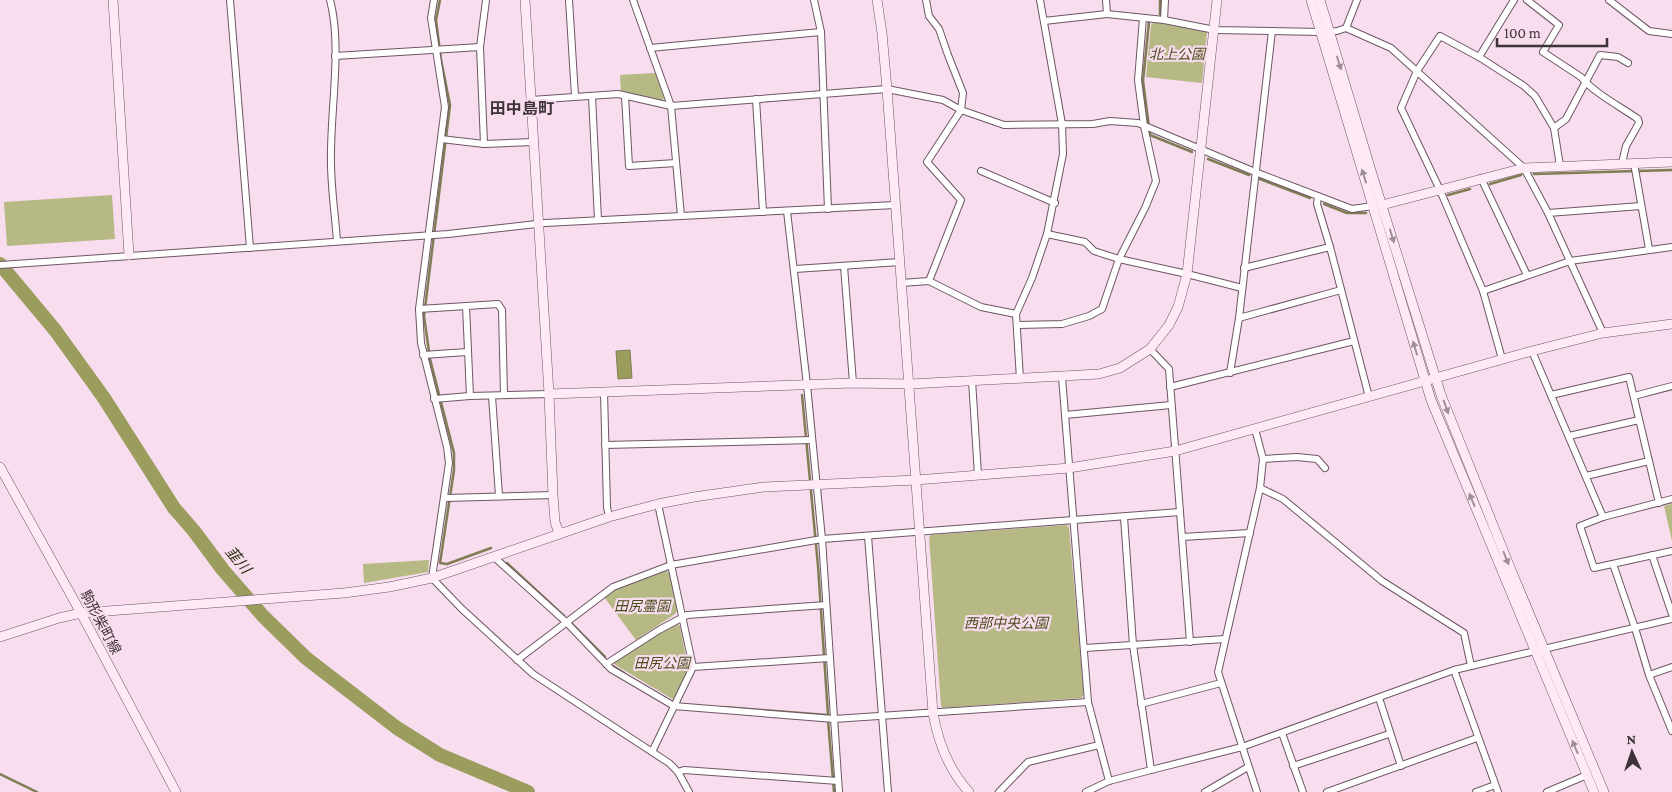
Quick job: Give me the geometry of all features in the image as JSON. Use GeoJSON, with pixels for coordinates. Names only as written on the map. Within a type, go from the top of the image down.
{"type":"FeatureCollection","features":[{"type":"Feature","properties":{"kind":"street"},"geometry":{"type":"LineString","coordinates":[[113,0],[129,255]]}},
{"type":"Feature","properties":{"kind":"street"},"geometry":{"type":"LineString","coordinates":[[230,0],[250,248]]}},
{"type":"Feature","properties":{"kind":"street"},"geometry":{"type":"LineString","coordinates":[[330,0],[335,17],[335,56],[330,156],[337,241]]}},
{"type":"Feature","properties":{"kind":"street"},"geometry":{"type":"LineString","coordinates":[[432,578],[450,463],[423,355],[419,309],[445,107],[431,18],[434,0]]}},
{"type":"Feature","properties":{"kind":"street"},"geometry":{"type":"LineString","coordinates":[[484,144],[480,47],[486,0]]}},
{"type":"Feature","properties":{"kind":"street"},"geometry":{"type":"LineString","coordinates":[[525,0],[549,394],[553,495],[555,522],[559,534]]}},
{"type":"Feature","properties":{"kind":"street"},"geometry":{"type":"LineString","coordinates":[[568,0],[575,96]]}},
{"type":"Feature","properties":{"kind":"street"},"geometry":{"type":"LineString","coordinates":[[633,0],[671,106],[680,216]]}},
{"type":"Feature","properties":{"kind":"street"},"geometry":{"type":"LineString","coordinates":[[814,0],[821,32],[828,208]]}},
{"type":"Feature","properties":{"kind":"street"},"geometry":{"type":"LineString","coordinates":[[877,0],[887,89],[933,713],[936,732],[946,757],[955,776],[969,792]]}},
{"type":"Feature","properties":{"kind":"street"},"geometry":{"type":"LineString","coordinates":[[926,0],[929,16],[939,29],[963,93],[962,110],[927,162],[961,200],[929,281]]}},
{"type":"Feature","properties":{"kind":"street"},"geometry":{"type":"LineString","coordinates":[[1020,379],[1016,314],[1048,234],[1063,154],[1062,124],[1040,0]]}},
{"type":"Feature","properties":{"kind":"street"},"geometry":{"type":"LineString","coordinates":[[1106,0],[1108,14]]}},
{"type":"Feature","properties":{"kind":"street"},"geometry":{"type":"LineString","coordinates":[[1164,20],[1165,0]]}},
{"type":"Feature","properties":{"kind":"street"},"geometry":{"type":"LineString","coordinates":[[434,399],[470,396],[854,383],[910,384],[1062,377],[1099,374],[1120,368],[1150,349],[1169,326],[1178,307],[1187,274],[1218,0]]}},
{"type":"Feature","properties":{"kind":"street"},"geometry":{"type":"LineString","coordinates":[[1311,0],[1325,32],[1378,206],[1457,438],[1594,792]]}},
{"type":"Feature","properties":{"kind":"street"},"geometry":{"type":"LineString","coordinates":[[1320,0],[1325,32]]}},
{"type":"Feature","properties":{"kind":"street"},"geometry":{"type":"LineString","coordinates":[[1346,28],[1357,0]]}},
{"type":"Feature","properties":{"kind":"street"},"geometry":{"type":"LineString","coordinates":[[1479,57],[1514,0]]}},
{"type":"Feature","properties":{"kind":"street"},"geometry":{"type":"LineString","coordinates":[[1527,0],[1559,25],[1543,52],[1638,119],[1639,123],[1626,146],[1622,163]]}},
{"type":"Feature","properties":{"kind":"street"},"geometry":{"type":"LineString","coordinates":[[1609,0],[1649,32],[1672,34]]}},
{"type":"Feature","properties":{"kind":"street"},"geometry":{"type":"LineString","coordinates":[[1044,20],[1108,14],[1164,20],[1215,30],[1325,32],[1346,28],[1391,48],[1524,168],[1548,213],[1603,333]]}},
{"type":"Feature","properties":{"kind":"street"},"geometry":{"type":"LineString","coordinates":[[1018,325],[1062,324],[1089,316],[1102,309],[1119,260],[1156,181],[1144,126],[1138,80],[1143,18]]}},
{"type":"Feature","properties":{"kind":"street"},"geometry":{"type":"LineString","coordinates":[[1230,373],[1239,318],[1272,31]]}},
{"type":"Feature","properties":{"kind":"street"},"geometry":{"type":"LineString","coordinates":[[650,48],[821,32]]}},
{"type":"Feature","properties":{"kind":"street"},"geometry":{"type":"LineString","coordinates":[[1502,359],[1483,291],[1440,190],[1401,108],[1417,71],[1440,36],[1479,57],[1524,86],[1535,96],[1554,128],[1560,166]]}},
{"type":"Feature","properties":{"kind":"street"},"geometry":{"type":"LineString","coordinates":[[335,56],[480,47]]}},
{"type":"Feature","properties":{"kind":"street"},"geometry":{"type":"LineString","coordinates":[[1554,128],[1566,119],[1600,55],[1618,57],[1628,63]]}},
{"type":"Feature","properties":{"kind":"street"},"geometry":{"type":"LineString","coordinates":[[531,100],[618,94],[671,106],[887,89],[943,100],[962,110],[1004,125],[1093,124],[1110,121],[1138,123],[1255,172],[1352,209],[1378,206],[1524,168],[1672,162]]}},
{"type":"Feature","properties":{"kind":"street"},"geometry":{"type":"LineString","coordinates":[[592,96],[598,220]]}},
{"type":"Feature","properties":{"kind":"street"},"geometry":{"type":"LineString","coordinates":[[624,96],[629,166],[676,163]]}},
{"type":"Feature","properties":{"kind":"street"},"geometry":{"type":"LineString","coordinates":[[756,99],[763,212]]}},
{"type":"Feature","properties":{"kind":"street"},"geometry":{"type":"LineString","coordinates":[[441,139],[484,144],[533,142]]}},
{"type":"Feature","properties":{"kind":"street"},"geometry":{"type":"LineString","coordinates":[[1634,163],[1649,249]]}},
{"type":"Feature","properties":{"kind":"street"},"geometry":{"type":"LineString","coordinates":[[980,171],[1055,203]]}},
{"type":"Feature","properties":{"kind":"street"},"geometry":{"type":"LineString","coordinates":[[1481,178],[1527,275]]}},
{"type":"Feature","properties":{"kind":"street"},"geometry":{"type":"LineString","coordinates":[[1318,196],[1317,204],[1330,246],[1369,397]]}},
{"type":"Feature","properties":{"kind":"street"},"geometry":{"type":"LineString","coordinates":[[0,265],[428,236],[539,224],[598,220],[895,205]]}},
{"type":"Feature","properties":{"kind":"street"},"geometry":{"type":"LineString","coordinates":[[1378,206],[1425,381],[1448,442],[1604,792]]}},
{"type":"Feature","properties":{"kind":"street"},"geometry":{"type":"LineString","coordinates":[[1548,213],[1641,206]]}},
{"type":"Feature","properties":{"kind":"street"},"geometry":{"type":"LineString","coordinates":[[787,211],[795,269],[822,539],[839,792]]}},
{"type":"Feature","properties":{"kind":"street"},"geometry":{"type":"LineString","coordinates":[[1048,234],[1085,242],[1094,251],[1119,260],[1242,288]]}},
{"type":"Feature","properties":{"kind":"street"},"geometry":{"type":"LineString","coordinates":[[1244,268],[1330,246]]}},
{"type":"Feature","properties":{"kind":"street"},"geometry":{"type":"LineString","coordinates":[[1483,291],[1570,260],[1672,247]]}},
{"type":"Feature","properties":{"kind":"street"},"geometry":{"type":"LineString","coordinates":[[795,269],[900,262]]}},
{"type":"Feature","properties":{"kind":"street"},"geometry":{"type":"LineString","coordinates":[[844,266],[854,383]]}},
{"type":"Feature","properties":{"kind":"street"},"geometry":{"type":"LineString","coordinates":[[901,283],[929,281],[980,307],[1016,314]]}},
{"type":"Feature","properties":{"kind":"street"},"geometry":{"type":"LineString","coordinates":[[1239,318],[1341,290]]}},
{"type":"Feature","properties":{"kind":"street"},"geometry":{"type":"LineString","coordinates":[[419,309],[498,304],[500,306],[502,310],[504,395]]}},
{"type":"Feature","properties":{"kind":"street"},"geometry":{"type":"LineString","coordinates":[[466,306],[470,396]]}},
{"type":"Feature","properties":{"kind":"street"},"geometry":{"type":"LineString","coordinates":[[0,637],[81,613],[344,593],[389,587],[432,578],[608,517],[694,496],[756,488],[916,480],[1069,468],[1175,451],[1532,351],[1603,333],[1672,324]]}},
{"type":"Feature","properties":{"kind":"street"},"geometry":{"type":"LineString","coordinates":[[1170,387],[1354,341]]}},
{"type":"Feature","properties":{"kind":"street"},"geometry":{"type":"LineString","coordinates":[[1150,349],[1169,369],[1190,642]]}},
{"type":"Feature","properties":{"kind":"street"},"geometry":{"type":"LineString","coordinates":[[1532,351],[1604,517]]}},
{"type":"Feature","properties":{"kind":"street"},"geometry":{"type":"LineString","coordinates":[[423,355],[467,352]]}},
{"type":"Feature","properties":{"kind":"street"},"geometry":{"type":"LineString","coordinates":[[1062,377],[1088,702],[1109,782]]}},
{"type":"Feature","properties":{"kind":"street"},"geometry":{"type":"LineString","coordinates":[[1551,395],[1629,377],[1659,502]]}},
{"type":"Feature","properties":{"kind":"street"},"geometry":{"type":"LineString","coordinates":[[972,380],[978,475]]}},
{"type":"Feature","properties":{"kind":"street"},"geometry":{"type":"LineString","coordinates":[[1634,396],[1672,386]]}},
{"type":"Feature","properties":{"kind":"street"},"geometry":{"type":"LineString","coordinates":[[604,392],[608,517]]}},
{"type":"Feature","properties":{"kind":"street"},"geometry":{"type":"LineString","coordinates":[[492,396],[499,496]]}},
{"type":"Feature","properties":{"kind":"street"},"geometry":{"type":"LineString","coordinates":[[1065,415],[1171,405]]}},
{"type":"Feature","properties":{"kind":"street"},"geometry":{"type":"LineString","coordinates":[[1569,436],[1639,420]]}},
{"type":"Feature","properties":{"kind":"street"},"geometry":{"type":"LineString","coordinates":[[1255,429],[1263,459],[1260,488],[1218,672],[1257,792]]}},
{"type":"Feature","properties":{"kind":"street"},"geometry":{"type":"LineString","coordinates":[[605,445],[812,440]]}},
{"type":"Feature","properties":{"kind":"street"},"geometry":{"type":"LineString","coordinates":[[1263,459],[1297,457],[1316,459],[1325,468]]}},
{"type":"Feature","properties":{"kind":"street"},"geometry":{"type":"LineString","coordinates":[[1586,476],[1649,461]]}},
{"type":"Feature","properties":{"kind":"street","name":"駒形柴町線"},"geometry":{"type":"LineString","coordinates":[[0,467],[81,613],[176,792]]}},
{"type":"Feature","properties":{"kind":"street"},"geometry":{"type":"LineString","coordinates":[[1260,488],[1283,499],[1382,581],[1464,634],[1471,666]]}},
{"type":"Feature","properties":{"kind":"street"},"geometry":{"type":"LineString","coordinates":[[445,498],[553,495]]}},
{"type":"Feature","properties":{"kind":"street"},"geometry":{"type":"LineString","coordinates":[[1672,499],[1604,517],[1580,526],[1594,568],[1672,551]]}},
{"type":"Feature","properties":{"kind":"street"},"geometry":{"type":"LineString","coordinates":[[652,752],[693,667],[658,504]]}},
{"type":"Feature","properties":{"kind":"street"},"geometry":{"type":"LineString","coordinates":[[517,660],[614,586],[671,565],[822,539],[1180,512]]}},
{"type":"Feature","properties":{"kind":"street"},"geometry":{"type":"LineString","coordinates":[[1124,517],[1133,645],[1151,770]]}},
{"type":"Feature","properties":{"kind":"street"},"geometry":{"type":"LineString","coordinates":[[1182,538],[1250,533]]}},
{"type":"Feature","properties":{"kind":"street"},"geometry":{"type":"LineString","coordinates":[[868,536],[888,792]]}},
{"type":"Feature","properties":{"kind":"street"},"geometry":{"type":"LineString","coordinates":[[1652,555],[1672,614]]}},
{"type":"Feature","properties":{"kind":"street"},"geometry":{"type":"LineString","coordinates":[[494,556],[500,564],[566,622],[615,673],[674,706],[834,719],[1088,702]]}},
{"type":"Feature","properties":{"kind":"street"},"geometry":{"type":"LineString","coordinates":[[1613,564],[1649,675],[1671,727]]}},
{"type":"Feature","properties":{"kind":"street"},"geometry":{"type":"LineString","coordinates":[[432,578],[462,609],[533,674],[669,763],[678,772],[690,792]]}},
{"type":"Feature","properties":{"kind":"street"},"geometry":{"type":"LineString","coordinates":[[606,664],[687,615],[826,605]]}},
{"type":"Feature","properties":{"kind":"street"},"geometry":{"type":"LineString","coordinates":[[1086,792],[1109,782],[1151,770],[1242,748],[1454,670],[1672,619]]}},
{"type":"Feature","properties":{"kind":"street"},"geometry":{"type":"LineString","coordinates":[[1085,648],[1225,639]]}},
{"type":"Feature","properties":{"kind":"street"},"geometry":{"type":"LineString","coordinates":[[693,667],[829,658]]}},
{"type":"Feature","properties":{"kind":"street"},"geometry":{"type":"LineString","coordinates":[[1649,675],[1672,668]]}},
{"type":"Feature","properties":{"kind":"street"},"geometry":{"type":"LineString","coordinates":[[1454,670],[1496,789],[1476,792]]}},
{"type":"Feature","properties":{"kind":"street"},"geometry":{"type":"LineString","coordinates":[[1141,704],[1221,684]]}},
{"type":"Feature","properties":{"kind":"street"},"geometry":{"type":"LineString","coordinates":[[1379,698],[1389,734],[1401,766]]}},
{"type":"Feature","properties":{"kind":"street"},"geometry":{"type":"LineString","coordinates":[[1282,734],[1303,792]]}},
{"type":"Feature","properties":{"kind":"street"},"geometry":{"type":"LineString","coordinates":[[1293,766],[1389,734]]}},
{"type":"Feature","properties":{"kind":"street"},"geometry":{"type":"LineString","coordinates":[[1327,792],[1477,738]]}},
{"type":"Feature","properties":{"kind":"street"},"geometry":{"type":"LineString","coordinates":[[999,792],[1028,762],[1099,745]]}},
{"type":"Feature","properties":{"kind":"street"},"geometry":{"type":"LineString","coordinates":[[1205,792],[1248,768]]}},
{"type":"Feature","properties":{"kind":"street"},"geometry":{"type":"LineString","coordinates":[[678,772],[684,770],[838,781]]}},
{"type":"Feature","properties":{"kind":"street"},"geometry":{"type":"LineString","coordinates":[[1547,792],[1587,775]]}},
{"type":"Feature","properties":{"kind":"green space","name":"北上公園"},"geometry":{"type":"Polygon","coordinates":[[[1154,22],[1207,32],[1202,83],[1146,77],[1151,25],[1154,22]]]}},
{"type":"Feature","properties":{"kind":"green space"},"geometry":{"type":"Polygon","coordinates":[[[655,73],[664,98],[661,102],[621,93],[620,75],[655,73]]]}},
{"type":"Feature","properties":{"kind":"green space"},"geometry":{"type":"Polygon","coordinates":[[[112,195],[115,239],[7,246],[4,202],[112,195]]]}},
{"type":"Feature","properties":{"kind":"green space"},"geometry":{"type":"Polygon","coordinates":[[[1672,504],[1672,541],[1664,506],[1672,504]]]}},
{"type":"Feature","properties":{"kind":"green space","name":"西部中央公園"},"geometry":{"type":"Polygon","coordinates":[[[1067,525],[1069,528],[1084,695],[1081,698],[943,708],[941,706],[929,537],[931,535],[1067,525]]]}},
{"type":"Feature","properties":{"kind":"green space"},"geometry":{"type":"Polygon","coordinates":[[[429,560],[428,572],[364,583],[363,564],[429,560]]]}},
{"type":"Feature","properties":{"kind":"green space","name":"田尻霊園"},"geometry":{"type":"Polygon","coordinates":[[[665,571],[669,572],[677,611],[636,640],[604,597],[614,589],[665,571]]]}},
{"type":"Feature","properties":{"kind":"green space","name":"田尻公園"},"geometry":{"type":"Polygon","coordinates":[[[676,623],[680,626],[688,669],[674,700],[614,664],[615,661],[676,623]]]}},
{"type":"Feature","properties":{"kind":"shaded area"},"geometry":{"type":"Polygon","coordinates":[[[630,350],[632,378],[618,379],[616,351],[630,350]]]}},
{"type":"Feature","properties":{"kind":"waterway"},"geometry":{"type":"LineString","coordinates":[[440,0],[436,20],[441,60],[450,105],[424,316],[430,359],[454,453],[454,470],[440,563],[447,564],[491,548]]}},
{"type":"Feature","properties":{"kind":"waterway"},"geometry":{"type":"LineString","coordinates":[[1160,0],[1160,14]]}},
{"type":"Feature","properties":{"kind":"waterway"},"geometry":{"type":"LineString","coordinates":[[1149,22],[1143,81],[1150,135],[1192,152]]}},
{"type":"Feature","properties":{"kind":"waterway"},"geometry":{"type":"LineString","coordinates":[[1208,159],[1249,175]]}},
{"type":"Feature","properties":{"kind":"waterway"},"geometry":{"type":"LineString","coordinates":[[1534,174],[1672,170]]}},
{"type":"Feature","properties":{"kind":"waterway"},"geometry":{"type":"LineString","coordinates":[[1490,184],[1521,175]]}},
{"type":"Feature","properties":{"kind":"waterway"},"geometry":{"type":"LineString","coordinates":[[1260,179],[1310,198]]}},
{"type":"Feature","properties":{"kind":"waterway"},"geometry":{"type":"LineString","coordinates":[[1448,195],[1470,189]]}},
{"type":"Feature","properties":{"kind":"waterway"},"geometry":{"type":"LineString","coordinates":[[1324,204],[1347,213],[1366,213]]}},
{"type":"Feature","properties":{"kind":"waterway","name":"韮川"},"geometry":{"type":"LineString","coordinates":[[0,264],[55,330],[104,398],[174,508],[223,570],[263,616],[306,658],[397,728],[440,755],[528,792]]}},
{"type":"Feature","properties":{"kind":"waterway"},"geometry":{"type":"LineString","coordinates":[[802,395],[818,566],[828,715]]}},
{"type":"Feature","properties":{"kind":"waterway"},"geometry":{"type":"LineString","coordinates":[[507,563],[564,616]]}},
{"type":"Feature","properties":{"kind":"waterway"},"geometry":{"type":"LineString","coordinates":[[572,624],[605,657]]}},
{"type":"Feature","properties":{"kind":"waterway"},"geometry":{"type":"LineString","coordinates":[[613,666],[624,673]]}},
{"type":"Feature","properties":{"kind":"waterway"},"geometry":{"type":"LineString","coordinates":[[723,707],[827,715]]}},
{"type":"Feature","properties":{"kind":"waterway"},"geometry":{"type":"LineString","coordinates":[[828,720],[834,792]]}},
{"type":"Feature","properties":{"kind":"waterway"},"geometry":{"type":"LineString","coordinates":[[0,774],[37,792]]}},
{"type":"Feature","properties":{"kind":"district","name":"田中島町"},"geometry":{"type":"Point","coordinates":[522,108]}}]}
